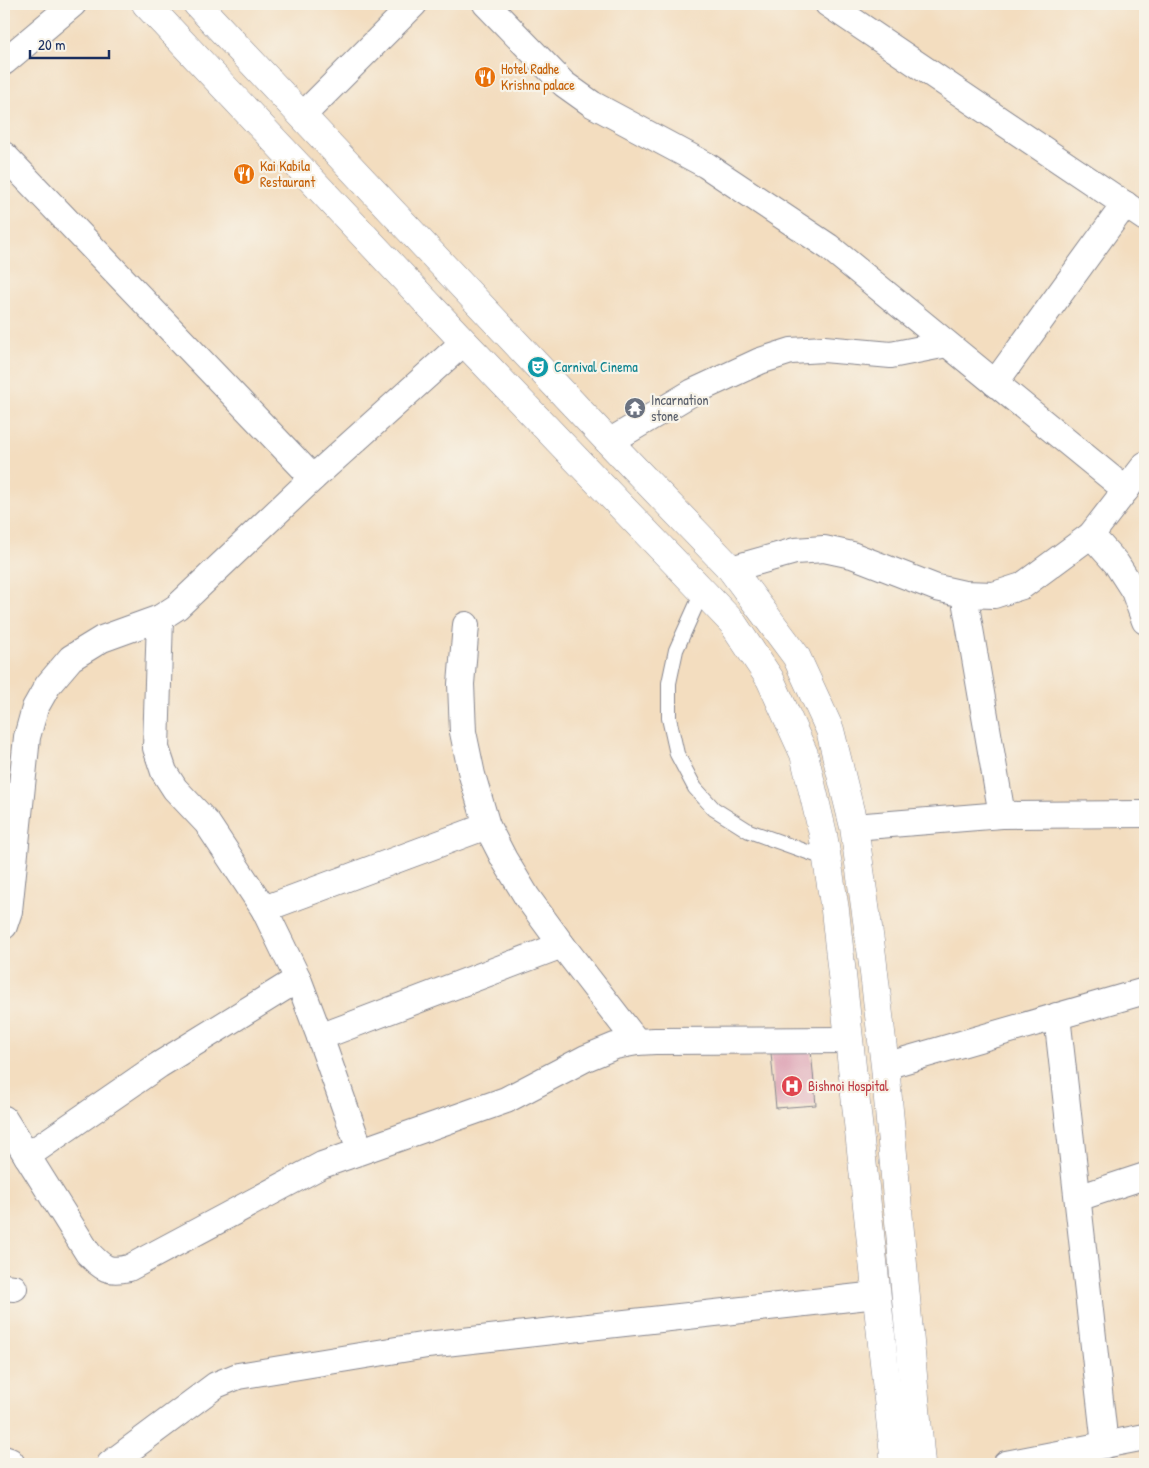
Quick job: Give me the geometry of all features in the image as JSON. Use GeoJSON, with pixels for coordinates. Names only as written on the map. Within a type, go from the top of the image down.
{"type":"FeatureCollection","features":[{"type":"Feature","properties":{"kind":"street"},"geometry":{"type":"LineString","coordinates":[[4,62],[72,4]]}},
{"type":"Feature","properties":{"kind":"street"},"geometry":{"type":"LineString","coordinates":[[146,4],[464,342],[703,590],[732,622],[770,678],[804,754],[827,859],[835,910],[895,1464]]}},
{"type":"Feature","properties":{"kind":"street"},"geometry":{"type":"LineString","coordinates":[[197,4],[731,569],[796,656],[830,730],[854,827],[885,1066],[921,1464]]}},
{"type":"Feature","properties":{"kind":"street"},"geometry":{"type":"LineString","coordinates":[[303,115],[414,4]]}},
{"type":"Feature","properties":{"kind":"street"},"geometry":{"type":"LineString","coordinates":[[486,4],[564,84],[592,104],[706,165],[829,247],[1126,490]]}},
{"type":"Feature","properties":{"kind":"street"},"geometry":{"type":"LineString","coordinates":[[828,4],[1135,211],[995,383]]}},
{"type":"Feature","properties":{"kind":"street"},"geometry":{"type":"LineString","coordinates":[[4,155],[313,478]]}},
{"type":"Feature","properties":{"kind":"street"},"geometry":{"type":"LineString","coordinates":[[4,926],[9,910],[26,736],[35,708],[48,685],[70,658],[102,639],[160,618],[177,607],[313,478],[464,342]]}},
{"type":"Feature","properties":{"kind":"street"},"geometry":{"type":"LineString","coordinates":[[609,442],[693,392],[760,360],[791,351],[824,349],[891,355],[947,344]]}},
{"type":"Feature","properties":{"kind":"street"},"geometry":{"type":"LineString","coordinates":[[731,569],[795,551],[824,550],[852,555],[937,588],[964,594],[994,595],[1022,586],[1091,535],[1145,465]]}},
{"type":"Feature","properties":{"kind":"street"},"geometry":{"type":"LineString","coordinates":[[1091,535],[1116,563],[1134,591],[1145,621]]}},
{"type":"Feature","properties":{"kind":"street"},"geometry":{"type":"LineString","coordinates":[[964,594],[1002,815]]}},
{"type":"Feature","properties":{"kind":"street"},"geometry":{"type":"LineString","coordinates":[[160,618],[156,748],[164,772],[175,790],[207,824],[264,908],[298,979],[360,1150]]}},
{"type":"Feature","properties":{"kind":"street"},"geometry":{"type":"LineString","coordinates":[[466,625],[461,684],[463,732],[472,775],[487,826],[527,897],[637,1042]]}},
{"type":"Feature","properties":{"kind":"street"},"geometry":{"type":"LineString","coordinates":[[854,827],[1002,815],[1145,814]]}},
{"type":"Feature","properties":{"kind":"street"},"geometry":{"type":"LineString","coordinates":[[264,908],[487,826]]}},
{"type":"Feature","properties":{"kind":"street"},"geometry":{"type":"LineString","coordinates":[[320,1037],[562,945]]}},
{"type":"Feature","properties":{"kind":"street"},"geometry":{"type":"LineString","coordinates":[[27,1156],[159,1064],[298,979]]}},
{"type":"Feature","properties":{"kind":"street"},"geometry":{"type":"LineString","coordinates":[[885,1066],[1145,991]]}},
{"type":"Feature","properties":{"kind":"street"},"geometry":{"type":"LineString","coordinates":[[1057,1016],[1105,1445]]}},
{"type":"Feature","properties":{"kind":"street"},"geometry":{"type":"LineString","coordinates":[[4,1119],[88,1254],[102,1267],[114,1271],[129,1268],[322,1165],[506,1100],[586,1058],[615,1046],[637,1042],[849,1040]]}},
{"type":"Feature","properties":{"kind":"street"},"geometry":{"type":"LineString","coordinates":[[1078,1198],[1145,1176]]}},
{"type":"Feature","properties":{"kind":"street"},"geometry":{"type":"LineString","coordinates":[[110,1464],[216,1385],[238,1376],[427,1345],[877,1295]]}},
{"type":"Feature","properties":{"kind":"street"},"geometry":{"type":"LineString","coordinates":[[1006,1464],[1145,1437]]}},
{"type":"Feature","properties":{"kind":"street"},"geometry":{"type":"LineString","coordinates":[[4,1459],[12,1464]]}},
{"type":"Feature","properties":{"kind":"lane"},"geometry":{"type":"LineString","coordinates":[[703,590],[676,650],[669,683],[669,718],[677,754],[695,788],[714,809],[749,831],[827,859]]}},
{"type":"Feature","properties":{"kind":"building"},"geometry":{"type":"Polygon","coordinates":[[[811,1050],[816,1105],[776,1108],[771,1053],[811,1050]]]}},
{"type":"Feature","properties":{"kind":"place","name":"Hotel Radhe Krishna palace"},"geometry":{"type":"Point","coordinates":[485,77]}},
{"type":"Feature","properties":{"kind":"place","name":"Kai Kabila Restaurant"},"geometry":{"type":"Point","coordinates":[244,174]}},
{"type":"Feature","properties":{"kind":"place","name":"Carnival Cinema"},"geometry":{"type":"Point","coordinates":[538,367]}},
{"type":"Feature","properties":{"kind":"place","name":"Incarnation stone"},"geometry":{"type":"Point","coordinates":[635,408]}},
{"type":"Feature","properties":{"kind":"place","name":"Bishnoi Hospital"},"geometry":{"type":"Point","coordinates":[792,1086]}}]}
